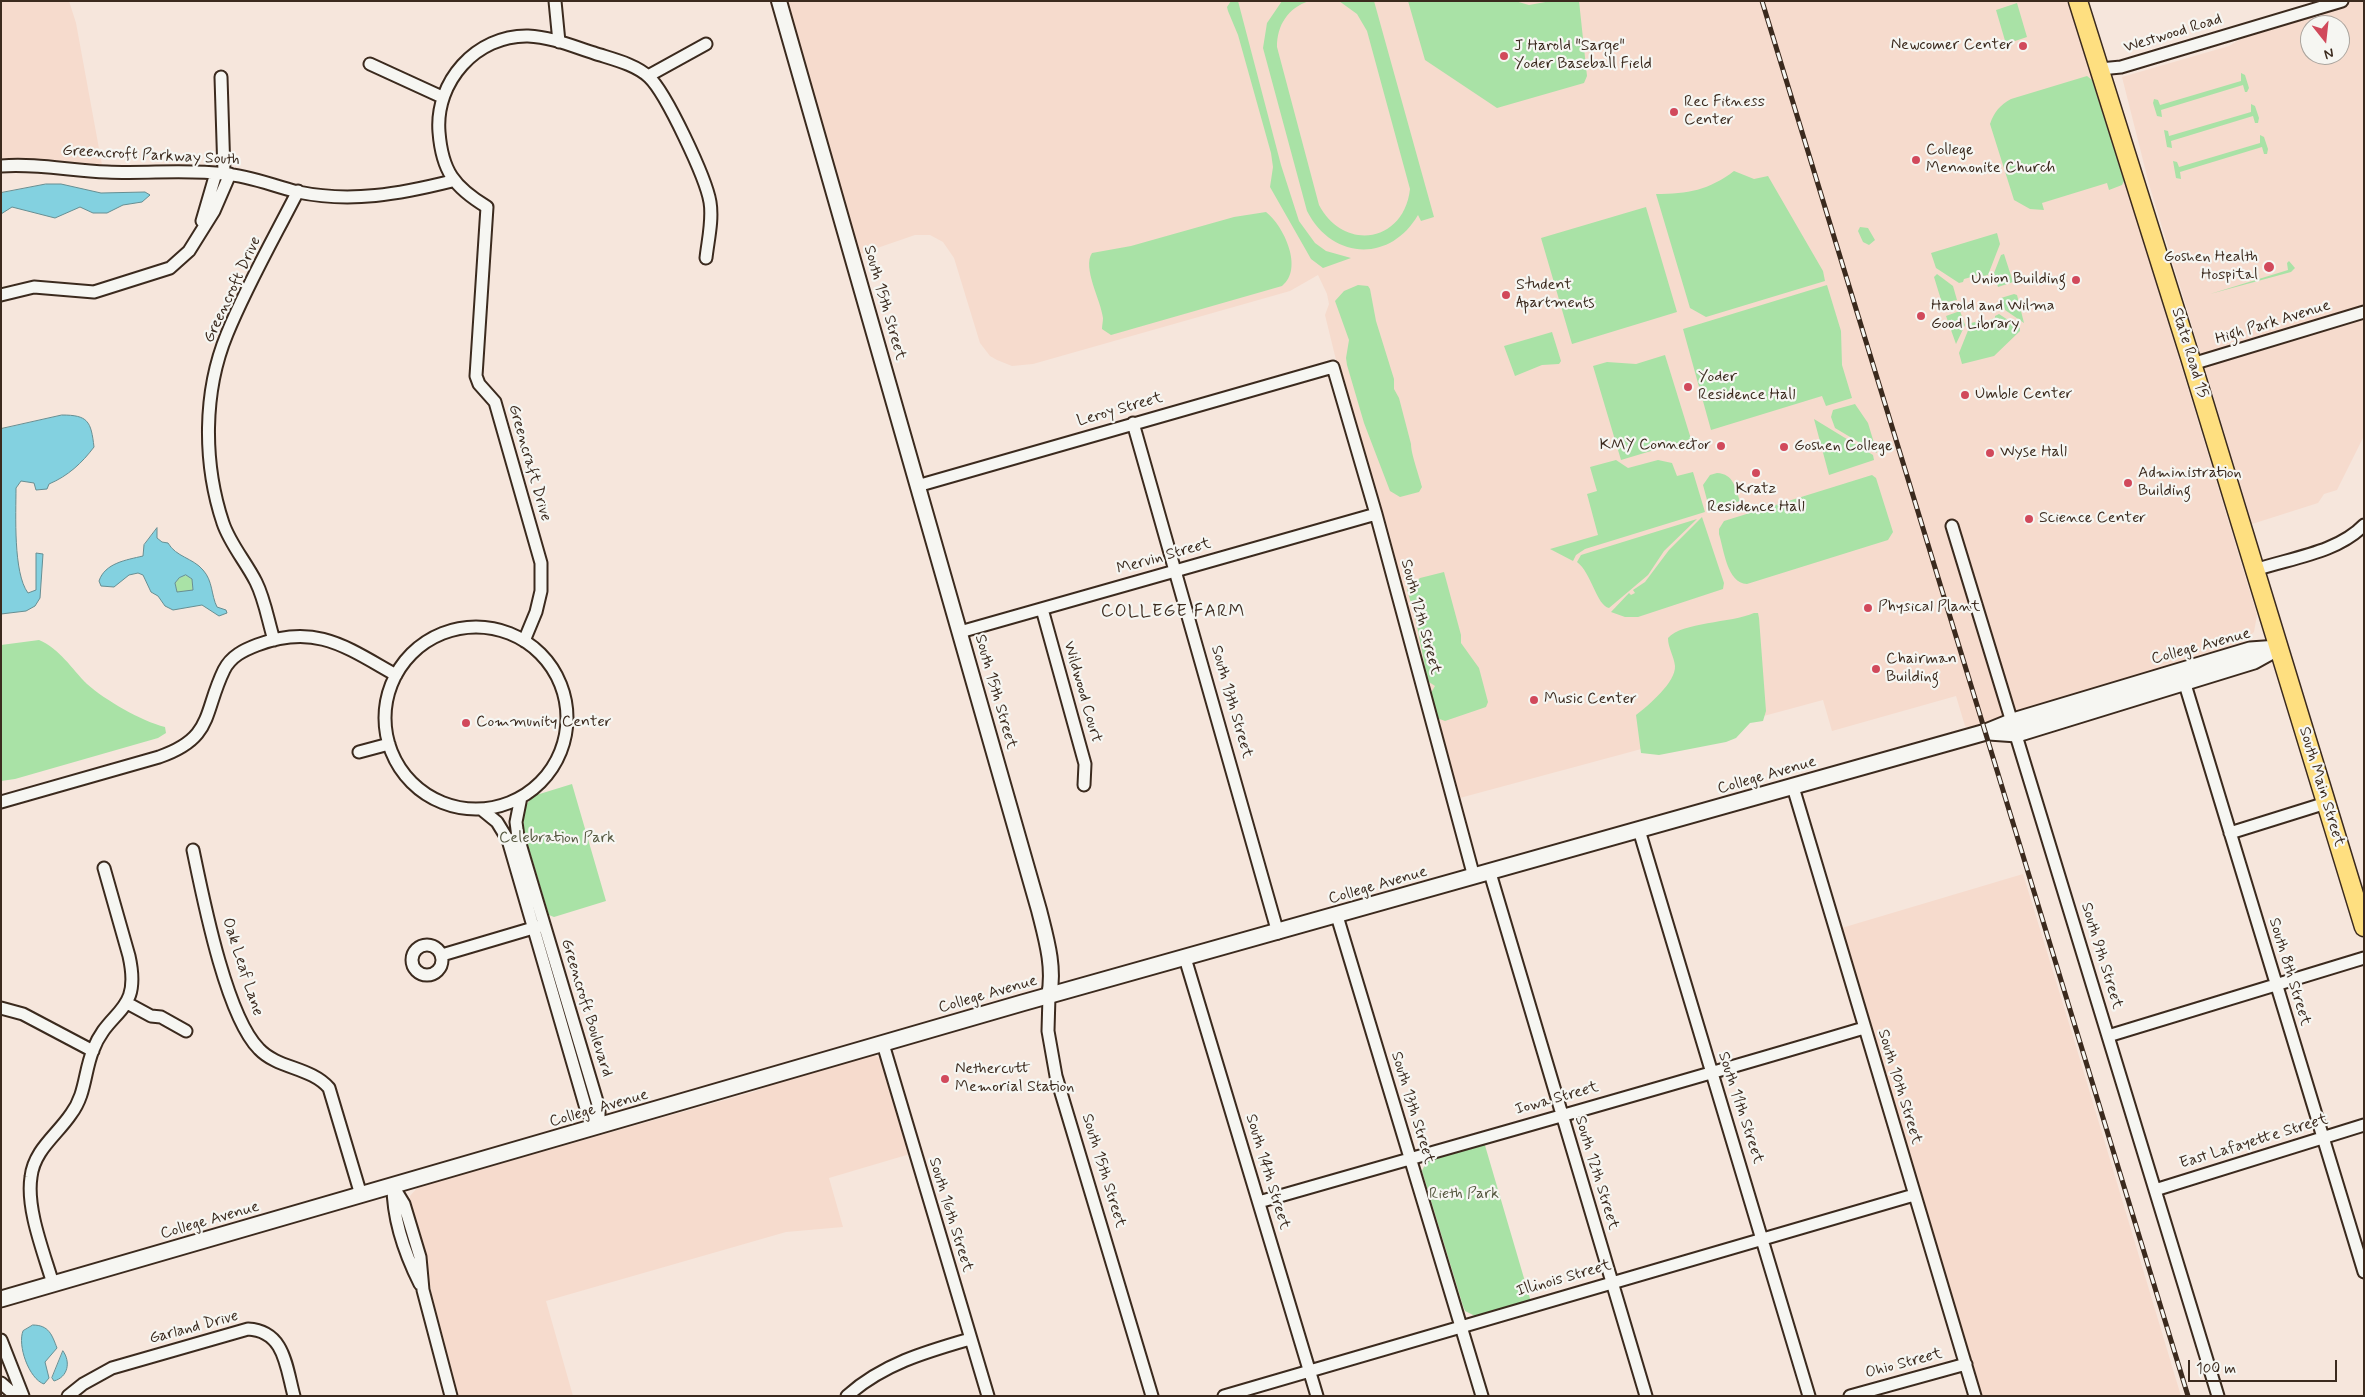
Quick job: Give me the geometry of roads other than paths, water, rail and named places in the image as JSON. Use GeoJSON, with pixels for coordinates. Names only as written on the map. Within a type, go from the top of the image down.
{"type":"FeatureCollection","features":[{"type":"Feature","properties":{"kind":"main road","name":"State Road 15"},"geometry":{"type":"LineString","coordinates":[[2078,1],[2192,364],[2278,648]]}},
{"type":"Feature","properties":{"kind":"main road","name":"College Avenue"},"geometry":{"type":"LineString","coordinates":[[2015,727],[2250,650],[2278,648]]}},
{"type":"Feature","properties":{"kind":"main road","name":"College Avenue"},"geometry":{"type":"LineString","coordinates":[[1,1299],[1049,996],[1986,732],[2015,727],[2184,682],[2254,660],[2278,648]]}},
{"type":"Feature","properties":{"kind":"main road","name":"South Main Street"},"geometry":{"type":"LineString","coordinates":[[2278,648],[2364,926]]}},
{"type":"Feature","properties":{"kind":"street"},"geometry":{"type":"LineString","coordinates":[[555,1],[559,42]]}},
{"type":"Feature","properties":{"kind":"street","name":"South 15th Street"},"geometry":{"type":"LineString","coordinates":[[779,1],[1044,931],[1052,978],[1047,1010],[1048,1032],[1056,1076],[1152,1396]]}},
{"type":"Feature","properties":{"kind":"street","name":"Westwood Road"},"geometry":{"type":"LineString","coordinates":[[2100,70],[2121,67],[2342,1]]}},
{"type":"Feature","properties":{"kind":"street"},"geometry":{"type":"LineString","coordinates":[[298,191],[345,198],[364,197],[412,191],[452,181],[445,166],[438,123],[442,97],[453,75],[488,46],[501,40],[526,36],[559,42],[632,66],[648,76],[666,104],[705,182],[710,203],[706,258]]}},
{"type":"Feature","properties":{"kind":"street"},"geometry":{"type":"LineString","coordinates":[[648,76],[706,44]]}},
{"type":"Feature","properties":{"kind":"street"},"geometry":{"type":"LineString","coordinates":[[370,64],[442,97]]}},
{"type":"Feature","properties":{"kind":"street"},"geometry":{"type":"LineString","coordinates":[[1,295],[34,287],[84,293],[103,290],[170,268],[183,259],[214,211],[224,174],[221,77]]}},
{"type":"Feature","properties":{"kind":"street","name":"Greencroft Parkway South"},"geometry":{"type":"LineString","coordinates":[[1,166],[33,165],[120,172],[224,174],[260,180],[298,191]]}},
{"type":"Feature","properties":{"kind":"street","name":"Greencraft Drive"},"geometry":{"type":"LineString","coordinates":[[452,181],[467,195],[487,207],[476,376],[479,384],[494,402],[541,563],[541,591],[524,641]]}},
{"type":"Feature","properties":{"kind":"street","name":"Greencroft Drive"},"geometry":{"type":"LineString","coordinates":[[274,640],[256,581],[231,540],[218,508],[209,460],[209,414],[214,383],[227,334],[298,191]]}},
{"type":"Feature","properties":{"kind":"street","name":"High Park Avenue"},"geometry":{"type":"LineString","coordinates":[[2192,364],[2364,312]]}},
{"type":"Feature","properties":{"kind":"street","name":"Leroy Street"},"geometry":{"type":"LineString","coordinates":[[917,486],[1333,367]]}},
{"type":"Feature","properties":{"kind":"street","name":"South 12th Street"},"geometry":{"type":"LineString","coordinates":[[1333,367],[1376,514],[1474,877]]}},
{"type":"Feature","properties":{"kind":"street","name":"South 13th Street"},"geometry":{"type":"LineString","coordinates":[[1133,423],[1177,570],[1278,933]]}},
{"type":"Feature","properties":{"kind":"street","name":"Mervin Street"},"geometry":{"type":"LineString","coordinates":[[960,632],[1376,514]]}},
{"type":"Feature","properties":{"kind":"street"},"geometry":{"type":"LineString","coordinates":[[2255,570],[2336,545],[2353,535],[2364,525]]}},
{"type":"Feature","properties":{"kind":"street","name":"South 9th Street"},"geometry":{"type":"LineString","coordinates":[[1952,526],[2218,1396]]}},
{"type":"Feature","properties":{"kind":"street","name":"Wildwood Court"},"geometry":{"type":"LineString","coordinates":[[1042,609],[1085,764],[1084,785]]}},
{"type":"Feature","properties":{"kind":"street"},"geometry":{"type":"LineString","coordinates":[[488,628],[502,631],[524,641],[543,657],[558,678],[562,689],[567,715],[564,742],[555,764],[540,783],[521,797],[503,805],[481,809],[463,808],[445,804],[429,796],[414,785],[402,771],[389,744],[385,727],[386,709],[389,691],[396,675],[411,655],[421,646],[445,633],[459,629],[488,628]]}},
{"type":"Feature","properties":{"kind":"street"},"geometry":{"type":"LineString","coordinates":[[1,802],[159,756],[183,747],[197,736],[204,724],[224,671],[232,659],[248,648],[274,640],[302,635],[328,640],[396,675]]}},
{"type":"Feature","properties":{"kind":"street","name":"South 8th Street"},"geometry":{"type":"LineString","coordinates":[[2184,682],[2364,1272]]}},
{"type":"Feature","properties":{"kind":"street"},"geometry":{"type":"LineString","coordinates":[[359,752],[389,744]]}},
{"type":"Feature","properties":{"kind":"street","name":"South 10th Street"},"geometry":{"type":"LineString","coordinates":[[1793,787],[1975,1396]]}},
{"type":"Feature","properties":{"kind":"street","name":"Greencroft Boulevard"},"geometry":{"type":"LineString","coordinates":[[521,797],[516,817],[516,831],[587,1112],[599,1127]]}},
{"type":"Feature","properties":{"kind":"street"},"geometry":{"type":"LineString","coordinates":[[2230,832],[2326,803]]}},
{"type":"Feature","properties":{"kind":"street","name":"Greencroft Boulevard"},"geometry":{"type":"LineString","coordinates":[[481,809],[497,822],[505,834],[539,926]]}},
{"type":"Feature","properties":{"kind":"street","name":"South 11th Street"},"geometry":{"type":"LineString","coordinates":[[1639,830],[1809,1396]]}},
{"type":"Feature","properties":{"kind":"street","name":"Oak Leaf Lane"},"geometry":{"type":"LineString","coordinates":[[193,850],[202,897],[233,1004],[246,1031],[266,1055],[316,1077],[328,1088],[361,1195]]}},
{"type":"Feature","properties":{"kind":"street"},"geometry":{"type":"LineString","coordinates":[[53,1284],[33,1212],[30,1195],[30,1176],[47,1141],[82,1098],[93,1050],[127,1003],[131,990],[132,968],[104,868]]}},
{"type":"Feature","properties":{"kind":"street","name":"South 12th Street"},"geometry":{"type":"LineString","coordinates":[[1490,873],[1646,1396]]}},
{"type":"Feature","properties":{"kind":"street","name":"South 13th Street"},"geometry":{"type":"LineString","coordinates":[[1337,916],[1482,1396]]}},
{"type":"Feature","properties":{"kind":"street"},"geometry":{"type":"LineString","coordinates":[[442,955],[539,926]]}},
{"type":"Feature","properties":{"kind":"street","name":"South 14th Street"},"geometry":{"type":"LineString","coordinates":[[1185,958],[1317,1396]]}},
{"type":"Feature","properties":{"kind":"street"},"geometry":{"type":"LineString","coordinates":[[2108,1036],[2364,958]]}},
{"type":"Feature","properties":{"kind":"street"},"geometry":{"type":"LineString","coordinates":[[127,1003],[151,1016],[161,1016],[186,1031]]}},
{"type":"Feature","properties":{"kind":"street"},"geometry":{"type":"LineString","coordinates":[[1,1008],[23,1014],[93,1050]]}},
{"type":"Feature","properties":{"kind":"street","name":"Iowa Street"},"geometry":{"type":"LineString","coordinates":[[1259,1202],[1562,1114],[1712,1074],[1864,1028]]}},
{"type":"Feature","properties":{"kind":"street","name":"South 16th Street"},"geometry":{"type":"LineString","coordinates":[[883,1044],[988,1396]]}},
{"type":"Feature","properties":{"kind":"street","name":"East Lafayette Street"},"geometry":{"type":"LineString","coordinates":[[2155,1190],[2364,1125]]}},
{"type":"Feature","properties":{"kind":"street"},"geometry":{"type":"LineString","coordinates":[[393,1186],[393,1208],[408,1262],[423,1290],[451,1396]]}},
{"type":"Feature","properties":{"kind":"street","name":"Illinois Street"},"geometry":{"type":"LineString","coordinates":[[1224,1396],[1460,1325],[1763,1240],[1914,1195]]}},
{"type":"Feature","properties":{"kind":"street","name":"Garland Drive"},"geometry":{"type":"LineString","coordinates":[[68,1396],[83,1384],[112,1368],[248,1329],[267,1333],[279,1346],[294,1396]]}},
{"type":"Feature","properties":{"kind":"street"},"geometry":{"type":"LineString","coordinates":[[847,1396],[882,1371],[901,1361],[970,1339]]}},
{"type":"Feature","properties":{"kind":"street"},"geometry":{"type":"LineString","coordinates":[[1,1340],[23,1396]]}},
{"type":"Feature","properties":{"kind":"street","name":"Ohio Street"},"geometry":{"type":"LineString","coordinates":[[1850,1396],[1966,1364]]}},
{"type":"Feature","properties":{"kind":"street"},"geometry":{"type":"LineString","coordinates":[[1,1383],[16,1396]]}},
{"type":"Feature","properties":{"kind":"water"},"geometry":{"type":"Polygon","coordinates":[[[46,184],[61,184],[101,193],[145,192],[150,195],[142,202],[123,205],[107,213],[93,213],[80,207],[55,218],[12,207],[1,214],[1,193],[46,184]]]}},
{"type":"Feature","properties":{"kind":"water"},"geometry":{"type":"Polygon","coordinates":[[[62,415],[78,416],[87,421],[94,447],[74,468],[49,484],[47,489],[36,490],[34,483],[21,481],[16,488],[16,543],[20,572],[28,593],[36,590],[36,553],[43,554],[40,598],[35,606],[26,611],[1,614],[1,429],[62,415]]]}},
{"type":"Feature","properties":{"kind":"water"},"geometry":{"type":"Polygon","coordinates":[[[157,528],[157,538],[162,542],[168,543],[171,548],[203,570],[209,579],[217,607],[226,610],[227,613],[219,616],[202,605],[173,610],[165,606],[158,596],[151,592],[143,575],[138,573],[129,575],[114,587],[101,586],[99,581],[106,570],[117,563],[143,556],[144,545],[157,528]],[[186,575],[179,578],[175,583],[177,592],[193,590],[192,579],[186,575]]]}},
{"type":"Feature","properties":{"kind":"water"},"geometry":{"type":"Polygon","coordinates":[[[33,1325],[46,1329],[57,1348],[45,1362],[49,1378],[44,1384],[29,1369],[23,1353],[23,1331],[33,1325]]]}},
{"type":"Feature","properties":{"kind":"water"},"geometry":{"type":"Polygon","coordinates":[[[63,1351],[67,1360],[67,1369],[59,1379],[54,1381],[52,1378],[63,1351]]]}},
{"type":"Feature","properties":{"kind":"railway"},"geometry":{"type":"LineString","coordinates":[[1762,1],[2188,1396]]}},
{"type":"Feature","properties":{"kind":"place","name":"Newcomer Center"},"geometry":{"type":"Point","coordinates":[2023,46]}},
{"type":"Feature","properties":{"kind":"place","name":"J Harold \"Sarge\" Yoder Baseball Field"},"geometry":{"type":"Point","coordinates":[1504,56]}},
{"type":"Feature","properties":{"kind":"place","name":"Rec Fitness Center"},"geometry":{"type":"Point","coordinates":[1674,112]}},
{"type":"Feature","properties":{"kind":"place","name":"College Mennonite Church"},"geometry":{"type":"Point","coordinates":[1916,160]}},
{"type":"Feature","properties":{"kind":"place","name":"Goshen Health Hospital"},"geometry":{"type":"Point","coordinates":[2269,267]}},
{"type":"Feature","properties":{"kind":"place","name":"Union Building"},"geometry":{"type":"Point","coordinates":[2076,280]}},
{"type":"Feature","properties":{"kind":"place","name":"Student Apartments"},"geometry":{"type":"Point","coordinates":[1506,295]}},
{"type":"Feature","properties":{"kind":"place","name":"Harold and Wilma Good Library"},"geometry":{"type":"Point","coordinates":[1921,316]}},
{"type":"Feature","properties":{"kind":"place","name":"Yoder Residence Hall"},"geometry":{"type":"Point","coordinates":[1688,387]}},
{"type":"Feature","properties":{"kind":"place","name":"Umble Center"},"geometry":{"type":"Point","coordinates":[1965,395]}},
{"type":"Feature","properties":{"kind":"place","name":"KMY Connector"},"geometry":{"type":"Point","coordinates":[1721,446]}},
{"type":"Feature","properties":{"kind":"place","name":"Goshen College"},"geometry":{"type":"Point","coordinates":[1784,447]}},
{"type":"Feature","properties":{"kind":"place","name":"Wyse Hall"},"geometry":{"type":"Point","coordinates":[1990,453]}},
{"type":"Feature","properties":{"kind":"place","name":"Kratz Residence Hall"},"geometry":{"type":"Point","coordinates":[1756,473]}},
{"type":"Feature","properties":{"kind":"place","name":"Administration Building"},"geometry":{"type":"Point","coordinates":[2128,483]}},
{"type":"Feature","properties":{"kind":"place","name":"Science Center"},"geometry":{"type":"Point","coordinates":[2029,519]}},
{"type":"Feature","properties":{"kind":"place","name":"Physical Plant"},"geometry":{"type":"Point","coordinates":[1868,608]}},
{"type":"Feature","properties":{"kind":"place","name":"Chairman Building"},"geometry":{"type":"Point","coordinates":[1876,669]}},
{"type":"Feature","properties":{"kind":"place","name":"Music Center"},"geometry":{"type":"Point","coordinates":[1534,700]}},
{"type":"Feature","properties":{"kind":"place","name":"Community Center"},"geometry":{"type":"Point","coordinates":[466,723]}},
{"type":"Feature","properties":{"kind":"place","name":"Nethercutt Memorial Station"},"geometry":{"type":"Point","coordinates":[945,1079]}},
{"type":"Feature","properties":{"kind":"district","name":"COLLEGE FARM"},"geometry":{"type":"Point","coordinates":[1173,612]}},
{"type":"Feature","properties":{"kind":"park label","name":"Celebration Park"},"geometry":{"type":"Point","coordinates":[557,839]}},
{"type":"Feature","properties":{"kind":"park label","name":"Rieth Park"},"geometry":{"type":"Point","coordinates":[1464,1195]}}]}
